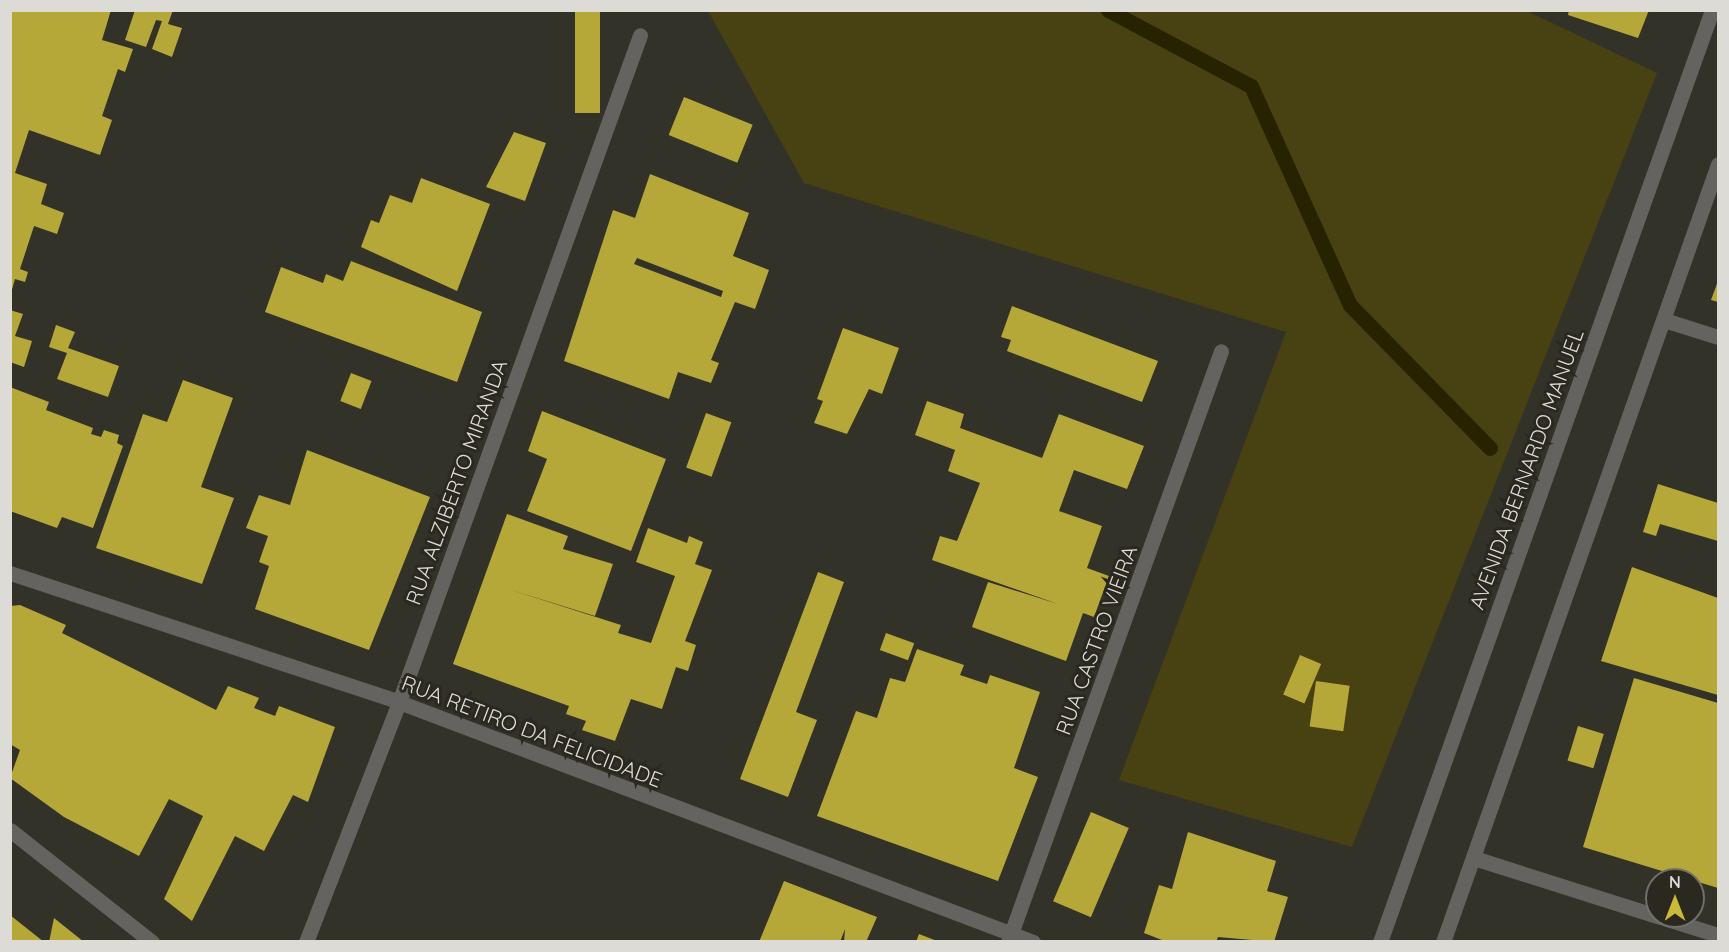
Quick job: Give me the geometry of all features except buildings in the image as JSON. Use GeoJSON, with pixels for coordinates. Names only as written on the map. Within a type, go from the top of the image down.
{"type":"FeatureCollection","features":[{"type":"Feature","properties":{"kind":"street","name":"AVENIDA BERNARDO MANUEL"},"geometry":{"type":"LineString","coordinates":[[1380,942],[1712,10]]}},
{"type":"Feature","properties":{"kind":"street","name":"RUA ALZIBERTO MIRANDA"},"geometry":{"type":"LineString","coordinates":[[306,942],[399,702],[640,35]]}},
{"type":"Feature","properties":{"kind":"street"},"geometry":{"type":"LineString","coordinates":[[1443,942],[1477,859],[1719,164]]}},
{"type":"Feature","properties":{"kind":"street"},"geometry":{"type":"LineString","coordinates":[[1664,320],[1719,337]]}},
{"type":"Feature","properties":{"kind":"street","name":"RUA CASTRO VIEIRA"},"geometry":{"type":"LineString","coordinates":[[1010,938],[1221,351]]}},
{"type":"Feature","properties":{"kind":"street","name":"RUA RETIRO DA FELICIDADE"},"geometry":{"type":"LineString","coordinates":[[10,573],[399,702],[1010,938],[1033,942]]}},
{"type":"Feature","properties":{"kind":"street"},"geometry":{"type":"LineString","coordinates":[[10,830],[152,942]]}},
{"type":"Feature","properties":{"kind":"street"},"geometry":{"type":"LineString","coordinates":[[1477,859],[1645,912]]}},
{"type":"Feature","properties":{"kind":"street"},"geometry":{"type":"LineString","coordinates":[[1696,928],[1719,935]]}},
{"type":"Feature","properties":{"kind":"shaded area"},"geometry":{"type":"Polygon","coordinates":[[[708,11],[1527,11],[1657,73],[1352,847],[1119,780],[1286,332],[804,183],[708,11]]]}},
{"type":"Feature","properties":{"kind":"waterway"},"geometry":{"type":"LineString","coordinates":[[1108,10],[1251,86],[1350,305],[1490,448]]}}]}
